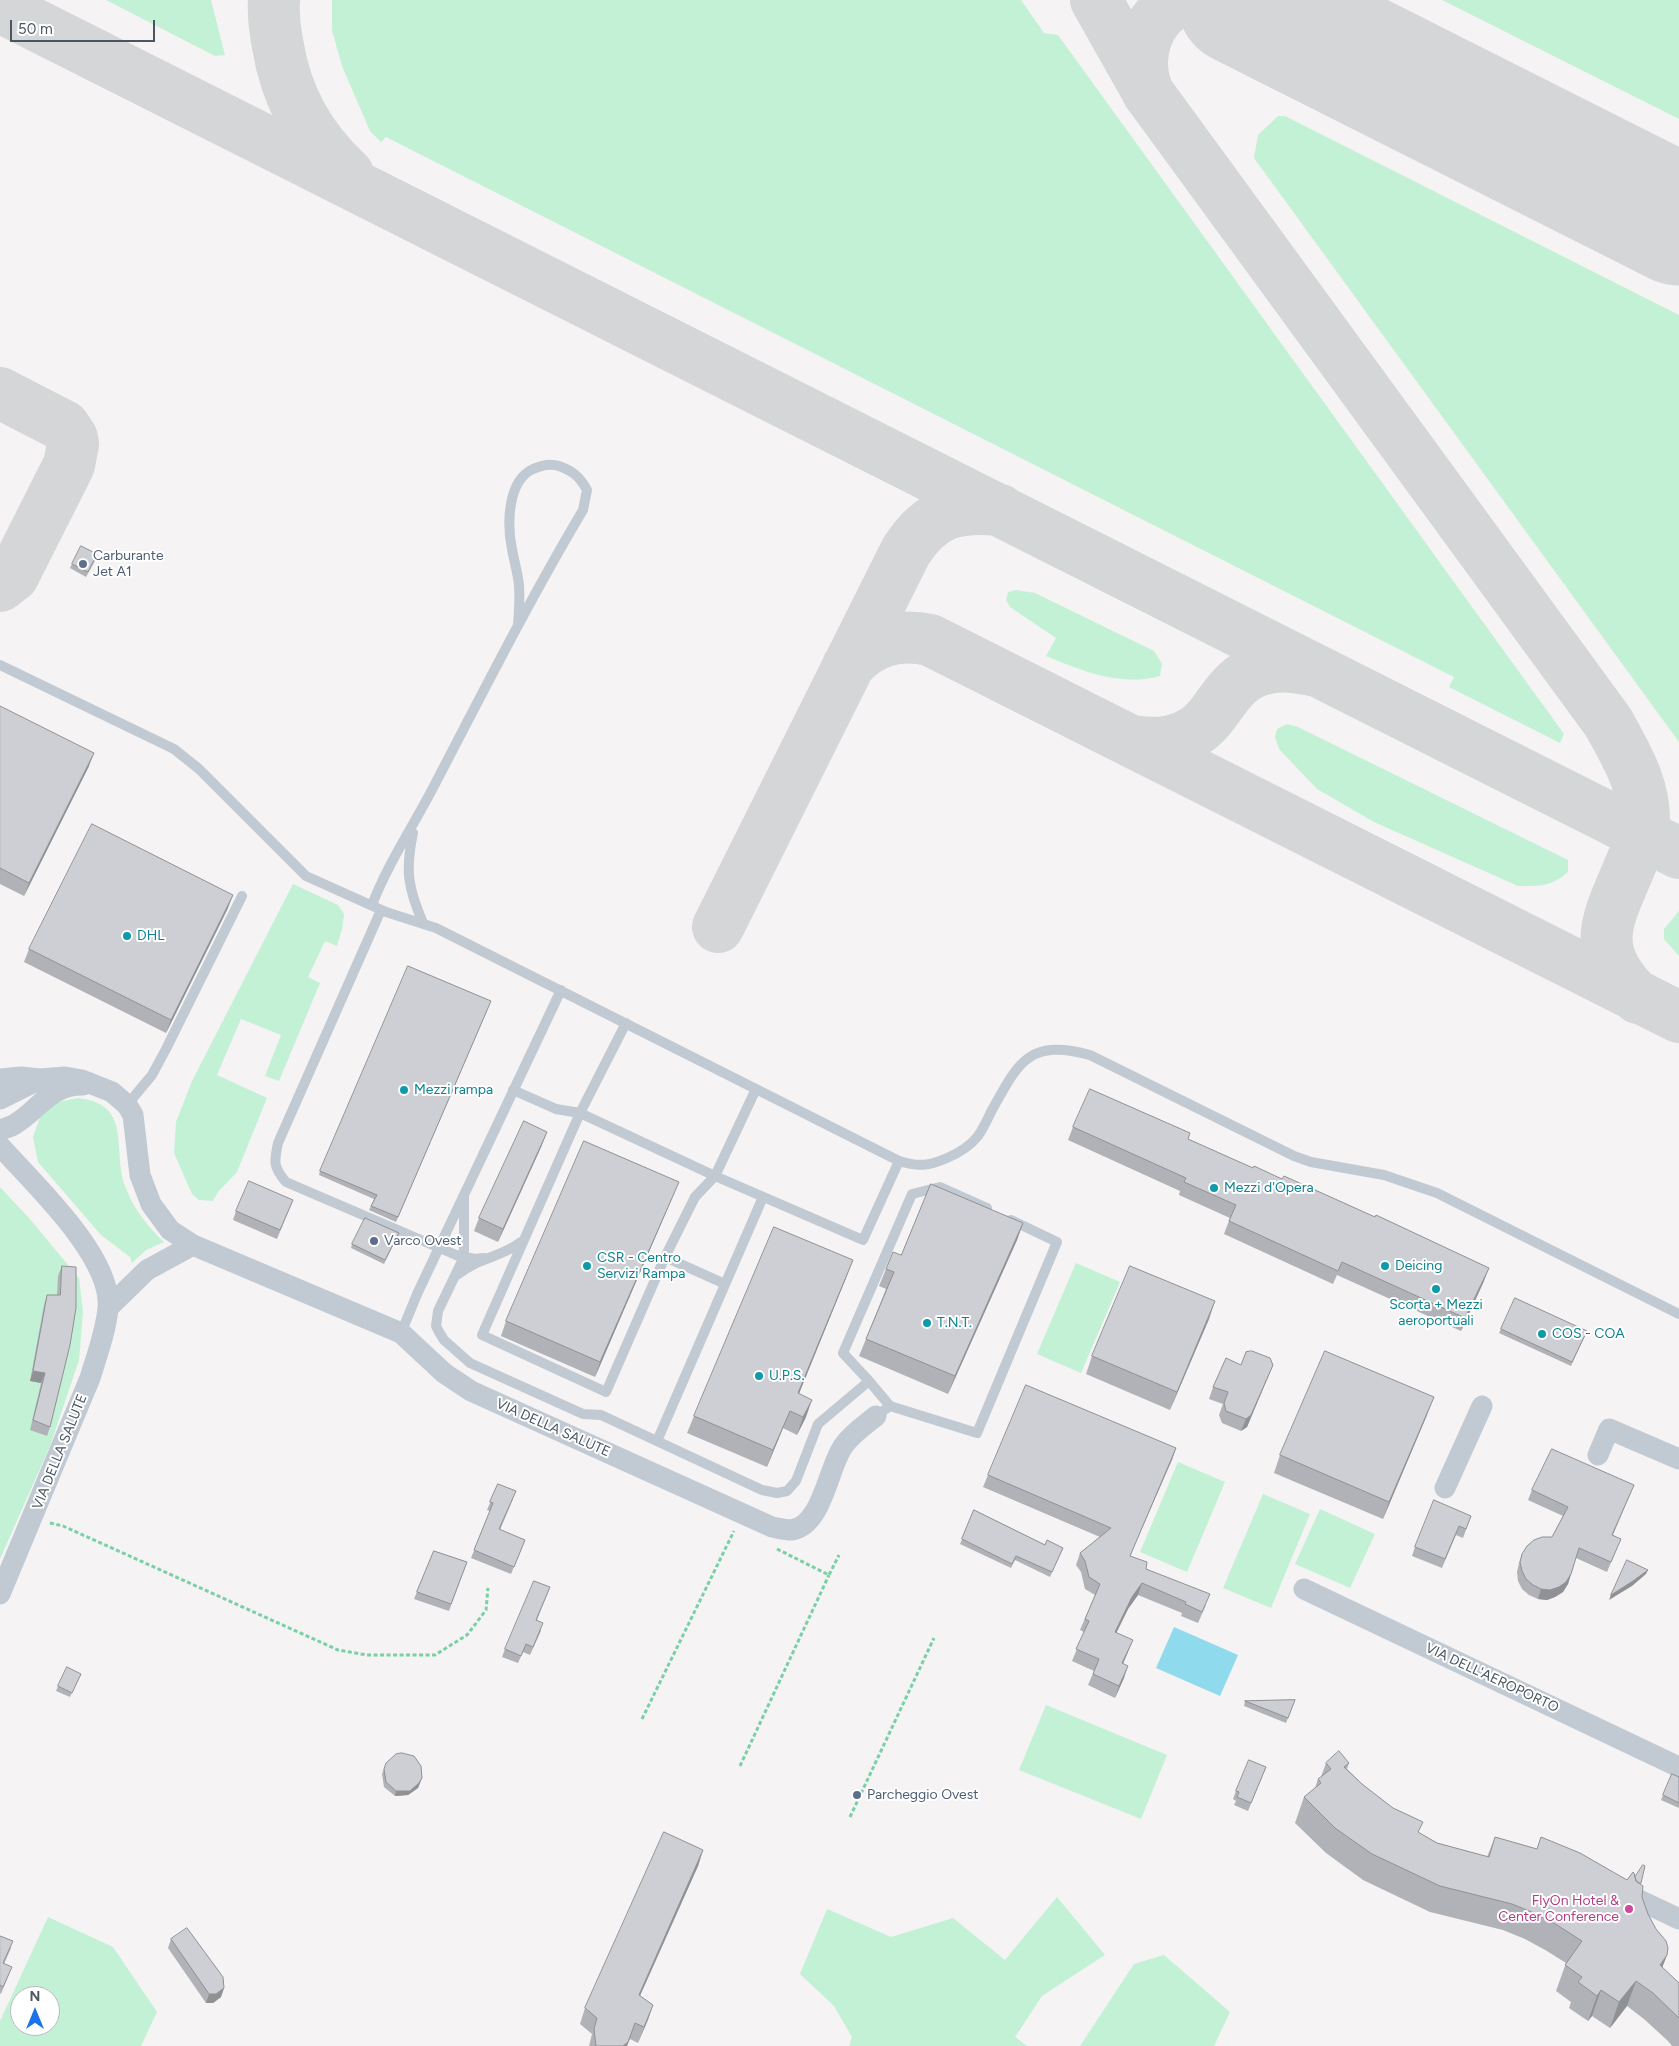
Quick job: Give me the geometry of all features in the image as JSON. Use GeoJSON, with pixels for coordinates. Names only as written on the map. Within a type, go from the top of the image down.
{"type":"FeatureCollection","features":[{"type":"Feature","properties":{"kind":"street"},"geometry":{"type":"LineString","coordinates":[[0,1079],[31,1076],[40,1079]]}},
{"type":"Feature","properties":{"kind":"street"},"geometry":{"type":"LineString","coordinates":[[0,1098],[40,1079],[65,1077],[82,1080],[101,1087],[112,1092],[127,1105]]}},
{"type":"Feature","properties":{"kind":"street"},"geometry":{"type":"LineString","coordinates":[[0,1130],[15,1124],[47,1096],[66,1086],[101,1087]]}},
{"type":"Feature","properties":{"kind":"street","name":"VIA DELLA SALUTE"},"geometry":{"type":"LineString","coordinates":[[127,1105],[134,1115],[140,1175],[151,1204],[170,1230],[193,1246],[401,1333],[444,1373],[471,1391],[772,1527],[790,1530],[800,1527],[809,1521],[816,1510],[844,1446],[855,1434],[883,1411]]}},
{"type":"Feature","properties":{"kind":"street","name":"VIA DELLA SALUTE"},"geometry":{"type":"LineString","coordinates":[[0,1146],[67,1221],[95,1259],[102,1273],[107,1291],[108,1306],[101,1341],[90,1378],[0,1594]]}},
{"type":"Feature","properties":{"kind":"street"},"geometry":{"type":"LineString","coordinates":[[108,1306],[147,1270],[193,1246]]}},
{"type":"Feature","properties":{"kind":"street"},"geometry":{"type":"LineString","coordinates":[[1445,1488],[1482,1406]]}},
{"type":"Feature","properties":{"kind":"street"},"geometry":{"type":"LineString","coordinates":[[1598,1455],[1609,1429],[1679,1459]]}},
{"type":"Feature","properties":{"kind":"street","name":"VIA DELL'AEROPORTO"},"geometry":{"type":"LineString","coordinates":[[1304,1590],[1679,1767]]}},
{"type":"Feature","properties":{"kind":"street"},"geometry":{"type":"LineString","coordinates":[[1637,1899],[1679,1919]]}},
{"type":"Feature","properties":{"kind":"lane"},"geometry":{"type":"LineString","coordinates":[[484,1258],[464,1257],[286,1182],[276,1171],[275,1158],[278,1143],[376,907],[382,878],[420,813],[518,625],[583,510],[587,490],[580,478],[570,470],[556,465],[543,465],[530,470],[520,479],[514,495],[510,514],[512,548],[519,585],[518,625]]}},
{"type":"Feature","properties":{"kind":"lane"},"geometry":{"type":"LineString","coordinates":[[0,665],[174,749],[199,769],[306,876],[376,907],[436,928],[899,1162],[914,1166],[935,1164],[965,1149],[979,1135],[1008,1079],[1026,1058],[1050,1049],[1072,1050],[1090,1055],[1294,1156],[1311,1162],[1384,1175],[1437,1193],[1679,1314]]}},
{"type":"Feature","properties":{"kind":"lane"},"geometry":{"type":"LineString","coordinates":[[420,813],[413,832],[408,856],[409,883],[423,924]]}},
{"type":"Feature","properties":{"kind":"lane"},"geometry":{"type":"LineString","coordinates":[[127,1105],[152,1075],[242,896]]}},
{"type":"Feature","properties":{"kind":"lane"},"geometry":{"type":"LineString","coordinates":[[401,1333],[439,1247],[561,990]]}},
{"type":"Feature","properties":{"kind":"lane"},"geometry":{"type":"LineString","coordinates":[[626,1023],[580,1113],[482,1335],[606,1392],[665,1257],[695,1197],[715,1176],[756,1089]]}},
{"type":"Feature","properties":{"kind":"lane"},"geometry":{"type":"LineString","coordinates":[[513,1090],[556,1109],[580,1113],[715,1176],[863,1240],[899,1162]]}},
{"type":"Feature","properties":{"kind":"lane"},"geometry":{"type":"LineString","coordinates":[[940,1187],[1056,1242],[977,1434],[883,1411],[869,1381],[842,1353],[912,1194],[940,1187]]}},
{"type":"Feature","properties":{"kind":"lane"},"geometry":{"type":"LineString","coordinates":[[464,1195],[464,1257],[438,1311],[436,1326],[444,1340],[470,1363],[583,1414],[601,1415],[762,1490],[777,1493],[787,1491],[796,1481],[818,1424],[869,1381]]}},
{"type":"Feature","properties":{"kind":"lane"},"geometry":{"type":"LineString","coordinates":[[657,1441],[763,1197]]}},
{"type":"Feature","properties":{"kind":"lane"},"geometry":{"type":"LineString","coordinates":[[454,1277],[467,1266],[509,1250],[522,1241]]}},
{"type":"Feature","properties":{"kind":"lane"},"geometry":{"type":"LineString","coordinates":[[665,1257],[725,1284]]}},
{"type":"Feature","properties":{"kind":"path"},"geometry":{"type":"LineString","coordinates":[[32,1519],[64,1526],[338,1650],[367,1655],[435,1655],[467,1635],[486,1610],[488,1588]]}},
{"type":"Feature","properties":{"kind":"path"},"geometry":{"type":"LineString","coordinates":[[642,1719],[735,1529],[743,1533]]}},
{"type":"Feature","properties":{"kind":"path"},"geometry":{"type":"LineString","coordinates":[[769,1546],[829,1575]]}},
{"type":"Feature","properties":{"kind":"path"},"geometry":{"type":"LineString","coordinates":[[740,1766],[839,1555]]}},
{"type":"Feature","properties":{"kind":"path"},"geometry":{"type":"LineString","coordinates":[[850,1817],[934,1638]]}},
{"type":"Feature","properties":{"kind":"green space"},"geometry":{"type":"Polygon","coordinates":[[[106,0],[211,0],[225,55],[215,56],[106,0]]]}},
{"type":"Feature","properties":{"kind":"green space"},"geometry":{"type":"Polygon","coordinates":[[[332,0],[1021,0],[1044,33],[1058,35],[1564,734],[1560,743],[1449,687],[1454,677],[386,137],[381,142],[370,131],[342,66],[332,30],[332,0]]]}},
{"type":"Feature","properties":{"kind":"green space"},"geometry":{"type":"Polygon","coordinates":[[[1442,0],[1679,0],[1679,119],[1442,0]]]}},
{"type":"Feature","properties":{"kind":"green space"},"geometry":{"type":"Polygon","coordinates":[[[1278,116],[1285,116],[1679,315],[1679,742],[1254,158],[1258,135],[1278,116]]]}},
{"type":"Feature","properties":{"kind":"green space"},"geometry":{"type":"Polygon","coordinates":[[[1016,590],[1035,593],[1154,651],[1162,664],[1160,676],[1131,680],[1102,676],[1046,656],[1056,638],[1010,607],[1006,600],[1008,592],[1016,590]]]}},
{"type":"Feature","properties":{"kind":"green space"},"geometry":{"type":"Polygon","coordinates":[[[1287,724],[1298,727],[1568,860],[1568,872],[1550,883],[1539,886],[1518,886],[1374,822],[1317,789],[1279,749],[1275,737],[1277,729],[1287,724]]]}},
{"type":"Feature","properties":{"kind":"green space"},"geometry":{"type":"Polygon","coordinates":[[[293,884],[338,905],[344,914],[337,946],[325,941],[308,977],[320,983],[279,1081],[265,1076],[281,1035],[241,1019],[217,1075],[267,1098],[237,1172],[218,1192],[213,1201],[199,1200],[192,1194],[174,1153],[176,1122],[192,1081],[293,884]]]}},
{"type":"Feature","properties":{"kind":"green space"},"geometry":{"type":"Polygon","coordinates":[[[1679,911],[1679,956],[1664,939],[1664,929],[1679,911]]]}},
{"type":"Feature","properties":{"kind":"green space"},"geometry":{"type":"Polygon","coordinates":[[[78,1098],[95,1102],[107,1109],[114,1119],[122,1172],[128,1194],[141,1216],[164,1242],[146,1250],[132,1263],[130,1257],[101,1235],[38,1162],[33,1137],[40,1117],[57,1102],[78,1098]]]}},
{"type":"Feature","properties":{"kind":"green space"},"geometry":{"type":"Polygon","coordinates":[[[0,1187],[29,1218],[79,1278],[83,1312],[79,1360],[50,1446],[0,1559],[0,1187]]]}},
{"type":"Feature","properties":{"kind":"green space"},"geometry":{"type":"Polygon","coordinates":[[[1076,1263],[1120,1282],[1081,1373],[1037,1354],[1076,1263]]]}},
{"type":"Feature","properties":{"kind":"green space"},"geometry":{"type":"Polygon","coordinates":[[[1178,1462],[1225,1482],[1187,1572],[1140,1552],[1178,1462]]]}},
{"type":"Feature","properties":{"kind":"green space"},"geometry":{"type":"Polygon","coordinates":[[[1263,1494],[1310,1514],[1271,1608],[1223,1588],[1263,1494]]]}},
{"type":"Feature","properties":{"kind":"green space"},"geometry":{"type":"Polygon","coordinates":[[[1320,1509],[1375,1534],[1350,1588],[1295,1564],[1320,1509]]]}},
{"type":"Feature","properties":{"kind":"green space"},"geometry":{"type":"Polygon","coordinates":[[[1046,1705],[1167,1755],[1141,1819],[1019,1770],[1046,1705]]]}},
{"type":"Feature","properties":{"kind":"green space"},"geometry":{"type":"Polygon","coordinates":[[[1057,1897],[1105,1955],[1042,1996],[1015,2037],[1027,2046],[849,2046],[852,2037],[834,2006],[800,1974],[827,1909],[891,1937],[953,1918],[1005,1960],[1057,1897]]]}},
{"type":"Feature","properties":{"kind":"green space"},"geometry":{"type":"Polygon","coordinates":[[[48,1917],[113,1947],[157,2012],[141,2046],[0,2046],[0,2021],[10,1999],[10,2036],[60,2036],[60,1986],[16,1986],[48,1917]]]}},
{"type":"Feature","properties":{"kind":"green space"},"geometry":{"type":"Polygon","coordinates":[[[1164,1955],[1230,2012],[1214,2046],[1080,2046],[1134,1964],[1164,1955]]]}},
{"type":"Feature","properties":{"kind":"water"},"geometry":{"type":"Polygon","coordinates":[[[1174,1627],[1238,1655],[1220,1696],[1156,1668],[1174,1627]]]}},
{"type":"Feature","properties":{"kind":"building","name":"Carburante Jet A1"},"geometry":{"type":"Polygon","coordinates":[[[81,546],[97,554],[88,572],[72,564],[81,546]]]}},
{"type":"Feature","properties":{"kind":"building"},"geometry":{"type":"Polygon","coordinates":[[[0,706],[94,753],[29,883],[0,868],[0,706]]]}},
{"type":"Feature","properties":{"kind":"building","name":"DHL"},"geometry":{"type":"Polygon","coordinates":[[[92,824],[233,895],[171,1020],[29,949],[92,824]]]}},
{"type":"Feature","properties":{"kind":"building","name":"Mezzi rampa"},"geometry":{"type":"Polygon","coordinates":[[[408,966],[491,1001],[398,1217],[371,1206],[377,1195],[320,1171],[408,966]]]}},
{"type":"Feature","properties":{"kind":"building"},"geometry":{"type":"Polygon","coordinates":[[[1090,1089],[1190,1133],[1188,1139],[1253,1168],[1254,1166],[1282,1179],[1284,1176],[1375,1217],[1376,1215],[1489,1268],[1465,1318],[1342,1262],[1338,1271],[1229,1221],[1236,1205],[1184,1182],[1186,1178],[1073,1127],[1090,1089]]]}},
{"type":"Feature","properties":{"kind":"building"},"geometry":{"type":"Polygon","coordinates":[[[524,1121],[547,1132],[503,1229],[479,1218],[524,1121]]]}},
{"type":"Feature","properties":{"kind":"building","name":"CSR - Centro Servizi Rampa"},"geometry":{"type":"Polygon","coordinates":[[[584,1141],[679,1182],[600,1362],[506,1321],[584,1141]]]}},
{"type":"Feature","properties":{"kind":"building"},"geometry":{"type":"Polygon","coordinates":[[[249,1181],[293,1200],[280,1230],[236,1211],[249,1181]]]}},
{"type":"Feature","properties":{"kind":"building","name":"T.N.T."},"geometry":{"type":"Polygon","coordinates":[[[931,1184],[1023,1223],[955,1376],[866,1339],[894,1272],[886,1269],[893,1252],[901,1255],[931,1184]]]}},
{"type":"Feature","properties":{"kind":"building","name":"Varco Ovest"},"geometry":{"type":"Polygon","coordinates":[[[365,1218],[399,1233],[385,1260],[352,1244],[365,1218]]]}},
{"type":"Feature","properties":{"kind":"building"},"geometry":{"type":"Polygon","coordinates":[[[774,1227],[853,1260],[798,1393],[812,1400],[803,1417],[790,1411],[773,1450],[694,1416],[774,1227]]]}},
{"type":"Feature","properties":{"kind":"building"},"geometry":{"type":"Polygon","coordinates":[[[62,1266],[76,1267],[76,1308],[70,1345],[50,1427],[33,1420],[45,1373],[33,1371],[47,1295],[60,1295],[62,1266]]]}},
{"type":"Feature","properties":{"kind":"building"},"geometry":{"type":"Polygon","coordinates":[[[1130,1266],[1215,1301],[1177,1392],[1092,1356],[1130,1266]]]}},
{"type":"Feature","properties":{"kind":"building","name":"COS - COA"},"geometry":{"type":"Polygon","coordinates":[[[1515,1298],[1587,1331],[1572,1362],[1501,1329],[1515,1298]]]}},
{"type":"Feature","properties":{"kind":"building"},"geometry":{"type":"Polygon","coordinates":[[[1252,1351],[1270,1358],[1273,1365],[1251,1415],[1246,1419],[1226,1411],[1224,1403],[1228,1392],[1213,1387],[1226,1358],[1241,1365],[1246,1352],[1252,1351]]]}},
{"type":"Feature","properties":{"kind":"building"},"geometry":{"type":"Polygon","coordinates":[[[1325,1351],[1434,1397],[1389,1502],[1280,1455],[1325,1351]]]}},
{"type":"Feature","properties":{"kind":"building"},"geometry":{"type":"Polygon","coordinates":[[[1026,1385],[1176,1448],[1130,1556],[1147,1562],[1146,1569],[1210,1594],[1202,1612],[1185,1604],[1186,1602],[1142,1583],[1132,1597],[1115,1632],[1133,1640],[1122,1663],[1128,1666],[1119,1686],[1093,1674],[1099,1659],[1076,1649],[1089,1621],[1085,1619],[1100,1584],[1089,1577],[1085,1561],[1080,1553],[1111,1528],[988,1475],[1026,1385]]]}},
{"type":"Feature","properties":{"kind":"building"},"geometry":{"type":"Polygon","coordinates":[[[1552,1449],[1634,1485],[1612,1535],[1621,1539],[1611,1562],[1579,1548],[1571,1574],[1566,1582],[1550,1590],[1541,1589],[1526,1579],[1520,1562],[1527,1546],[1534,1540],[1542,1537],[1552,1537],[1568,1507],[1532,1490],[1552,1449]]]}},
{"type":"Feature","properties":{"kind":"building"},"geometry":{"type":"Polygon","coordinates":[[[498,1484],[516,1491],[499,1529],[525,1540],[514,1567],[474,1550],[493,1503],[490,1502],[498,1484]]]}},
{"type":"Feature","properties":{"kind":"building"},"geometry":{"type":"Polygon","coordinates":[[[1434,1500],[1471,1516],[1466,1529],[1459,1526],[1445,1559],[1415,1547],[1434,1500]]]}},
{"type":"Feature","properties":{"kind":"building"},"geometry":{"type":"Polygon","coordinates":[[[974,1510],[1045,1545],[1047,1540],[1063,1548],[1052,1572],[1016,1556],[1012,1564],[962,1539],[974,1510]]]}},
{"type":"Feature","properties":{"kind":"building"},"geometry":{"type":"Polygon","coordinates":[[[434,1551],[467,1562],[451,1604],[417,1592],[434,1551]]]}},
{"type":"Feature","properties":{"kind":"building"},"geometry":{"type":"Polygon","coordinates":[[[1627,1560],[1648,1570],[1611,1595],[1627,1560]]]}},
{"type":"Feature","properties":{"kind":"building"},"geometry":{"type":"Polygon","coordinates":[[[534,1581],[550,1587],[536,1620],[543,1623],[533,1647],[526,1644],[521,1656],[505,1649],[534,1581]]]}},
{"type":"Feature","properties":{"kind":"building"},"geometry":{"type":"Polygon","coordinates":[[[67,1667],[81,1674],[72,1693],[58,1686],[67,1667]]]}},
{"type":"Feature","properties":{"kind":"building"},"geometry":{"type":"Polygon","coordinates":[[[1295,1700],[1288,1718],[1245,1701],[1295,1700]]]}},
{"type":"Feature","properties":{"kind":"building"},"geometry":{"type":"Polygon","coordinates":[[[1339,1751],[1349,1763],[1344,1767],[1362,1784],[1393,1808],[1423,1822],[1418,1832],[1437,1843],[1489,1857],[1495,1837],[1537,1849],[1541,1837],[1580,1853],[1627,1880],[1633,1872],[1636,1881],[1643,1886],[1642,1897],[1648,1914],[1656,1929],[1666,1941],[1667,1955],[1660,1965],[1679,1983],[1679,2018],[1653,1993],[1636,1981],[1619,2002],[1601,1990],[1597,1996],[1578,1982],[1582,1977],[1565,1965],[1582,1941],[1557,1925],[1512,1904],[1440,1886],[1372,1854],[1335,1828],[1304,1797],[1321,1783],[1318,1779],[1331,1769],[1326,1763],[1339,1751]]]}},
{"type":"Feature","properties":{"kind":"building"},"geometry":{"type":"Polygon","coordinates":[[[402,1753],[414,1756],[421,1766],[422,1778],[410,1791],[396,1791],[386,1782],[384,1769],[386,1763],[396,1754],[402,1753]]]}},
{"type":"Feature","properties":{"kind":"building"},"geometry":{"type":"Polygon","coordinates":[[[1249,1760],[1266,1767],[1251,1803],[1237,1797],[1239,1792],[1236,1791],[1249,1760]]]}},
{"type":"Feature","properties":{"kind":"building"},"geometry":{"type":"Polygon","coordinates":[[[1672,1774],[1679,1777],[1679,1803],[1663,1795],[1672,1774]]]}},
{"type":"Feature","properties":{"kind":"building"},"geometry":{"type":"Polygon","coordinates":[[[664,1832],[703,1850],[639,1995],[653,2005],[644,2027],[635,2023],[628,2042],[623,2046],[596,2046],[594,2029],[597,2018],[585,2008],[664,1832]]]}},
{"type":"Feature","properties":{"kind":"building"},"geometry":{"type":"Polygon","coordinates":[[[1643,1865],[1645,1866],[1641,1883],[1639,1883],[1635,1877],[1643,1865]]]}},
{"type":"Feature","properties":{"kind":"building"},"geometry":{"type":"Polygon","coordinates":[[[187,1928],[223,1977],[224,1988],[216,1994],[209,1994],[171,1939],[187,1928]]]}},
{"type":"Feature","properties":{"kind":"building"},"geometry":{"type":"Polygon","coordinates":[[[0,1936],[13,1941],[3,1963],[12,1967],[3,1987],[0,1985],[0,1936]]]}},
{"type":"Feature","properties":{"kind":"taxiway"},"geometry":{"type":"LineString","coordinates":[[274,0],[274,23],[278,46],[287,83],[294,100],[311,132],[334,161],[348,174]]}},
{"type":"Feature","properties":{"kind":"taxiway"},"geometry":{"type":"LineString","coordinates":[[1096,0],[1149,94],[1608,722],[1629,761],[1640,789],[1643,803],[1643,833],[1616,899],[1607,932],[1607,948],[1612,964],[1622,980],[1638,998]]}},
{"type":"Feature","properties":{"kind":"taxiway"},"geometry":{"type":"LineString","coordinates":[[1148,93],[1142,66],[1146,40],[1158,17],[1168,7],[1180,0]]}},
{"type":"Feature","properties":{"kind":"taxiway"},"geometry":{"type":"LineString","coordinates":[[1243,0],[1250,4]]}},
{"type":"Feature","properties":{"kind":"taxiway"},"geometry":{"type":"LineString","coordinates":[[0,7],[1679,853]]}},
{"type":"Feature","properties":{"kind":"taxiway"},"geometry":{"type":"LineString","coordinates":[[0,393],[64,426],[72,438],[73,444],[69,465],[13,576],[0,586]]}},
{"type":"Feature","properties":{"kind":"taxiway"},"geometry":{"type":"LineString","coordinates":[[718,927],[906,551],[925,528],[946,514],[970,509],[1000,510]]}},
{"type":"Feature","properties":{"kind":"taxiway"},"geometry":{"type":"LineString","coordinates":[[848,666],[865,650],[885,641],[906,638],[930,640],[1679,1017]]}},
{"type":"Feature","properties":{"kind":"taxiway"},"geometry":{"type":"LineString","coordinates":[[1131,741],[1164,742],[1185,737],[1194,732],[1211,716],[1226,695],[1252,673],[1267,668],[1282,667],[1296,667],[1317,671]]}},
{"type":"Feature","properties":{"kind":"runway"},"geometry":{"type":"LineString","coordinates":[[1242,0],[1679,220]]}},
{"type":"Feature","properties":{"kind":"place","name":"Carburante Jet A1"},"geometry":{"type":"Point","coordinates":[83,564]}},
{"type":"Feature","properties":{"kind":"place","name":"DHL"},"geometry":{"type":"Point","coordinates":[127,936]}},
{"type":"Feature","properties":{"kind":"place","name":"Mezzi rampa"},"geometry":{"type":"Point","coordinates":[404,1090]}},
{"type":"Feature","properties":{"kind":"place","name":"Mezzi d'Opera"},"geometry":{"type":"Point","coordinates":[1214,1188]}},
{"type":"Feature","properties":{"kind":"place","name":"Varco Ovest"},"geometry":{"type":"Point","coordinates":[374,1241]}},
{"type":"Feature","properties":{"kind":"place","name":"CSR - Centro Servizi Rampa"},"geometry":{"type":"Point","coordinates":[587,1266]}},
{"type":"Feature","properties":{"kind":"place","name":"Deicing"},"geometry":{"type":"Point","coordinates":[1385,1266]}},
{"type":"Feature","properties":{"kind":"place","name":"Scorta + Mezzi aeroportuali"},"geometry":{"type":"Point","coordinates":[1436,1289]}},
{"type":"Feature","properties":{"kind":"place","name":"T.N.T."},"geometry":{"type":"Point","coordinates":[927,1323]}},
{"type":"Feature","properties":{"kind":"place","name":"COS - COA"},"geometry":{"type":"Point","coordinates":[1542,1334]}},
{"type":"Feature","properties":{"kind":"place","name":"U.P.S."},"geometry":{"type":"Point","coordinates":[759,1376]}},
{"type":"Feature","properties":{"kind":"place","name":"Parcheggio Ovest"},"geometry":{"type":"Point","coordinates":[857,1795]}},
{"type":"Feature","properties":{"kind":"place","name":"FlyOn Hotel & Center Conference"},"geometry":{"type":"Point","coordinates":[1629,1909]}}]}
